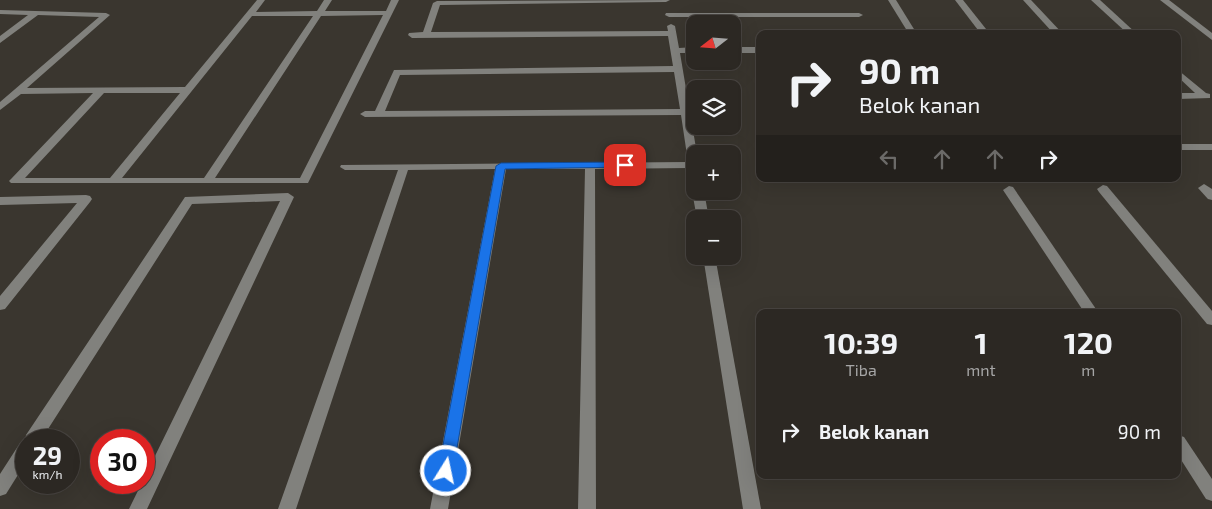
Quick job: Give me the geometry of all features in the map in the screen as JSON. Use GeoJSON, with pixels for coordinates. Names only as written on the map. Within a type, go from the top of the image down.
{"type":"FeatureCollection","features":[{"type":"Feature","properties":{"kind":"street"},"geometry":{"type":"LineString","coordinates":[[114,180],[261,0]]}},
{"type":"Feature","properties":{"kind":"street"},"geometry":{"type":"LineString","coordinates":[[208,180],[328,0]]}},
{"type":"Feature","properties":{"kind":"street"},"geometry":{"type":"LineString","coordinates":[[102,90],[14,181],[304,181],[395,0]]}},
{"type":"Feature","properties":{"kind":"street"},"geometry":{"type":"LineString","coordinates":[[426,35],[437,3],[666,0],[690,145]]}},
{"type":"Feature","properties":{"kind":"street"},"geometry":{"type":"LineString","coordinates":[[892,0],[911,30]]}},
{"type":"Feature","properties":{"kind":"street"},"geometry":{"type":"LineString","coordinates":[[959,0],[983,30]]}},
{"type":"Feature","properties":{"kind":"street"},"geometry":{"type":"LineString","coordinates":[[1027,0],[1055,30]]}},
{"type":"Feature","properties":{"kind":"street"},"geometry":{"type":"LineString","coordinates":[[1095,0],[1129,30]]}},
{"type":"Feature","properties":{"kind":"street"},"geometry":{"type":"LineString","coordinates":[[1164,0],[1212,37]]}},
{"type":"Feature","properties":{"kind":"street"},"geometry":{"type":"LineString","coordinates":[[0,12],[106,15],[0,107]]}},
{"type":"Feature","properties":{"kind":"street"},"geometry":{"type":"LineString","coordinates":[[0,40],[37,12]]}},
{"type":"Feature","properties":{"kind":"street"},"geometry":{"type":"LineString","coordinates":[[250,14],[388,13]]}},
{"type":"Feature","properties":{"kind":"street"},"geometry":{"type":"LineString","coordinates":[[669,15],[858,15]]}},
{"type":"Feature","properties":{"kind":"street"},"geometry":{"type":"LineString","coordinates":[[412,35],[672,33]]}},
{"type":"Feature","properties":{"kind":"street"},"geometry":{"type":"LineString","coordinates":[[675,51],[686,50]]}},
{"type":"Feature","properties":{"kind":"street"},"geometry":{"type":"LineString","coordinates":[[741,50],[756,50]]}},
{"type":"Feature","properties":{"kind":"street"},"geometry":{"type":"LineString","coordinates":[[379,114],[397,72],[678,69]]}},
{"type":"Feature","properties":{"kind":"street"},"geometry":{"type":"LineString","coordinates":[[1181,75],[1208,96]]}},
{"type":"Feature","properties":{"kind":"street"},"geometry":{"type":"LineString","coordinates":[[18,91],[188,90]]}},
{"type":"Feature","properties":{"kind":"street"},"geometry":{"type":"LineString","coordinates":[[1181,96],[1208,96]]}},
{"type":"Feature","properties":{"kind":"street"},"geometry":{"type":"LineString","coordinates":[[365,114],[685,112]]}},
{"type":"Feature","properties":{"kind":"street"},"geometry":{"type":"LineString","coordinates":[[1181,147],[1212,147]]}},
{"type":"Feature","properties":{"kind":"street"},"geometry":{"type":"LineString","coordinates":[[439,509],[501,166]]}},
{"type":"Feature","properties":{"kind":"street"},"geometry":{"type":"LineString","coordinates":[[587,509],[590,166]]}},
{"type":"Feature","properties":{"kind":"street"},"geometry":{"type":"LineString","coordinates":[[345,167],[590,166],[686,168]]}},
{"type":"Feature","properties":{"kind":"street"},"geometry":{"type":"LineString","coordinates":[[287,509],[404,167]]}},
{"type":"Feature","properties":{"kind":"street"},"geometry":{"type":"LineString","coordinates":[[1103,189],[1212,320]]}},
{"type":"Feature","properties":{"kind":"street"},"geometry":{"type":"LineString","coordinates":[[1008,190],[1089,309]]}},
{"type":"Feature","properties":{"kind":"street"},"geometry":{"type":"LineString","coordinates":[[39,429],[189,200],[288,198],[138,509]]}},
{"type":"Feature","properties":{"kind":"street"},"geometry":{"type":"LineString","coordinates":[[0,201],[86,200],[0,305]]}},
{"type":"Feature","properties":{"kind":"street"},"geometry":{"type":"LineString","coordinates":[[711,265],[752,509]]}},
{"type":"Feature","properties":{"kind":"street"},"geometry":{"type":"LineString","coordinates":[[1181,446],[1212,493]]}},
{"type":"Feature","properties":{"kind":"street"},"geometry":{"type":"LineString","coordinates":[[0,488],[15,465]]}},
{"type":"Feature","properties":{"kind":"route"},"geometry":{"type":"LineString","coordinates":[[446,471],[501,166],[625,165]]}}]}
